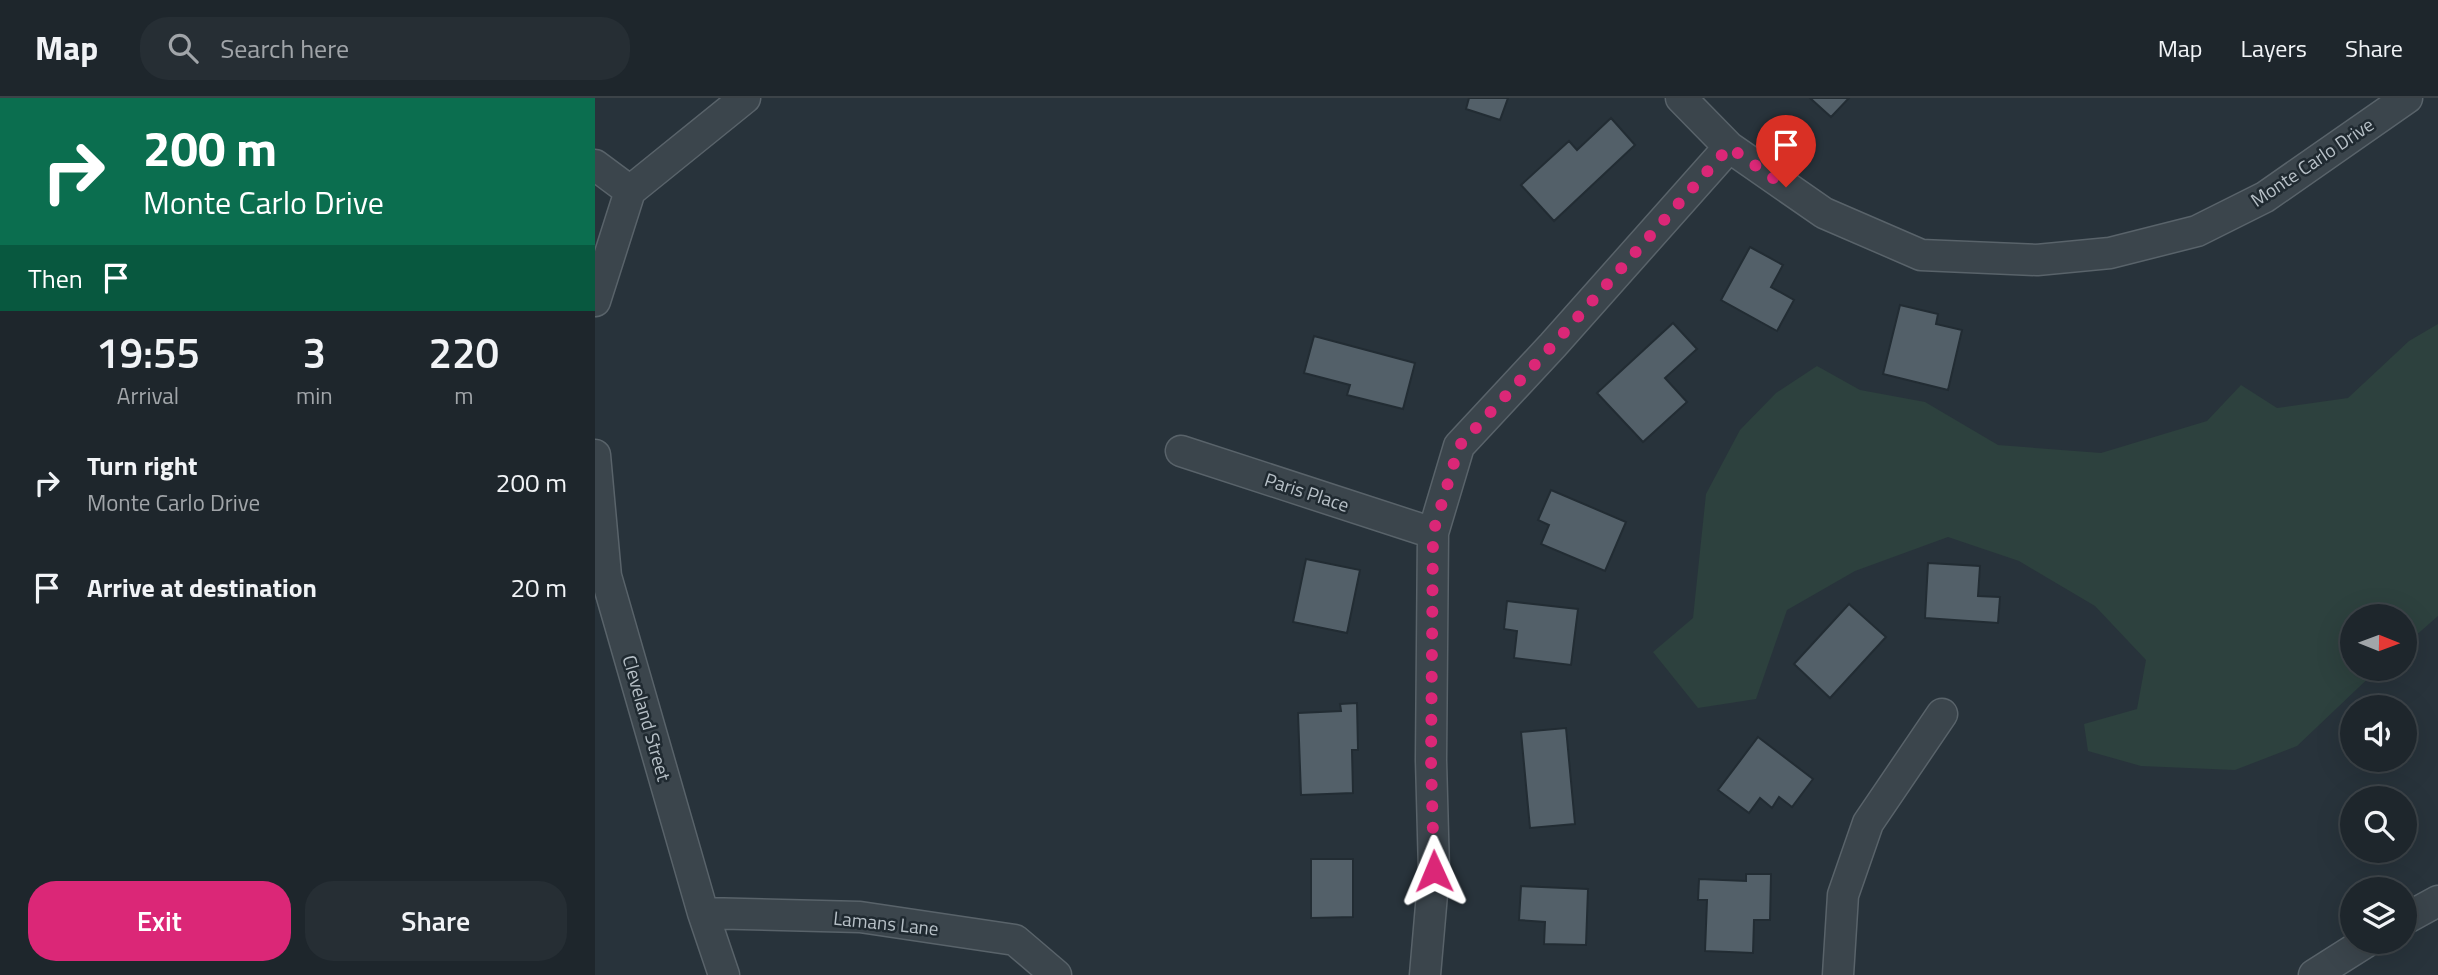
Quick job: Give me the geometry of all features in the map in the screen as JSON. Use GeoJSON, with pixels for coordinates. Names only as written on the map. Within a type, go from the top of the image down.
{"type":"FeatureCollection","features":[{"type":"Feature","properties":{"kind":"street"},"geometry":{"type":"LineString","coordinates":[[595,301],[630,191],[745,98]]}},
{"type":"Feature","properties":{"kind":"street","name":"Monte Carlo Drive"},"geometry":{"type":"LineString","coordinates":[[1681,98],[1729,147],[1824,214],[1921,255],[2037,260],[2110,253],[2197,231],[2265,197],[2407,98]]}},
{"type":"Feature","properties":{"kind":"street"},"geometry":{"type":"LineString","coordinates":[[1425,975],[1434,871],[1431,760],[1433,533],[1459,446],[1729,147]]}},
{"type":"Feature","properties":{"kind":"street"},"geometry":{"type":"LineString","coordinates":[[595,164],[630,191]]}},
{"type":"Feature","properties":{"kind":"street","name":"Paris Place"},"geometry":{"type":"LineString","coordinates":[[1181,451],[1433,533]]}},
{"type":"Feature","properties":{"kind":"street","name":"Cleveland Street"},"geometry":{"type":"LineString","coordinates":[[595,455],[606,576],[703,913],[724,975]]}},
{"type":"Feature","properties":{"kind":"street"},"geometry":{"type":"LineString","coordinates":[[1838,975],[1843,895],[1868,823],[1942,714]]}},
{"type":"Feature","properties":{"kind":"street"},"geometry":{"type":"LineString","coordinates":[[2417,912],[2438,901]]}},
{"type":"Feature","properties":{"kind":"street","name":"Lamans Lane"},"geometry":{"type":"LineString","coordinates":[[703,913],[860,917],[1015,940],[1056,975]]}},
{"type":"Feature","properties":{"kind":"street"},"geometry":{"type":"LineString","coordinates":[[2314,975],[2347,954]]}},
{"type":"Feature","properties":{"kind":"green space"},"geometry":{"type":"Polygon","coordinates":[[[2438,324],[2438,616],[2417,634],[2417,604],[2340,604],[2340,681],[2365,681],[2351,695],[2340,695],[2340,705],[2297,746],[2235,770],[2141,766],[2088,751],[2084,724],[2137,709],[2146,660],[2095,606],[2019,561],[1948,537],[1855,571],[1787,610],[1756,699],[1698,708],[1653,652],[1693,618],[1706,494],[1740,430],[1776,393],[1817,366],[1860,390],[1925,402],[1998,445],[2101,453],[2207,421],[2241,385],[2277,408],[2348,398],[2409,341],[2438,324]]]}},
{"type":"Feature","properties":{"kind":"building"},"geometry":{"type":"Polygon","coordinates":[[[1469,98],[1508,98],[1500,120],[1466,109],[1469,98]]]}},
{"type":"Feature","properties":{"kind":"building"},"geometry":{"type":"Polygon","coordinates":[[[1810,98],[1849,98],[1831,117],[1810,98]]]}},
{"type":"Feature","properties":{"kind":"building"},"geometry":{"type":"Polygon","coordinates":[[[1611,118],[1635,145],[1554,221],[1521,185],[1569,141],[1577,150],[1611,118]]]}},
{"type":"Feature","properties":{"kind":"building"},"geometry":{"type":"Polygon","coordinates":[[[1750,247],[1783,265],[1771,287],[1794,300],[1777,331],[1721,300],[1750,247]]]}},
{"type":"Feature","properties":{"kind":"building"},"geometry":{"type":"Polygon","coordinates":[[[1900,305],[1938,314],[1936,324],[1962,330],[1948,390],[1883,374],[1900,305]]]}},
{"type":"Feature","properties":{"kind":"building"},"geometry":{"type":"Polygon","coordinates":[[[1673,323],[1697,349],[1665,378],[1687,402],[1643,442],[1597,393],[1673,323]]]}},
{"type":"Feature","properties":{"kind":"building"},"geometry":{"type":"Polygon","coordinates":[[[1314,336],[1415,363],[1403,409],[1347,395],[1350,385],[1304,373],[1314,336]]]}},
{"type":"Feature","properties":{"kind":"building"},"geometry":{"type":"Polygon","coordinates":[[[1551,490],[1626,522],[1605,571],[1541,544],[1549,525],[1538,520],[1551,490]]]}},
{"type":"Feature","properties":{"kind":"building"},"geometry":{"type":"Polygon","coordinates":[[[1306,559],[1360,570],[1347,633],[1293,622],[1306,559]]]}},
{"type":"Feature","properties":{"kind":"building"},"geometry":{"type":"Polygon","coordinates":[[[1928,563],[1980,566],[1978,596],[2000,597],[1998,623],[1925,618],[1928,563]]]}},
{"type":"Feature","properties":{"kind":"building"},"geometry":{"type":"Polygon","coordinates":[[[1507,601],[1578,609],[1571,665],[1514,658],[1517,631],[1504,629],[1507,601]]]}},
{"type":"Feature","properties":{"kind":"building"},"geometry":{"type":"Polygon","coordinates":[[[1849,604],[1886,637],[1830,698],[1794,664],[1849,604]]]}},
{"type":"Feature","properties":{"kind":"building"},"geometry":{"type":"Polygon","coordinates":[[[1357,703],[1358,750],[1352,750],[1353,793],[1301,795],[1298,713],[1341,711],[1340,704],[1357,703]]]}},
{"type":"Feature","properties":{"kind":"building"},"geometry":{"type":"Polygon","coordinates":[[[1566,728],[1575,824],[1530,828],[1521,732],[1566,728]]]}},
{"type":"Feature","properties":{"kind":"building"},"geometry":{"type":"Polygon","coordinates":[[[1758,737],[1813,779],[1792,807],[1779,797],[1772,808],[1760,798],[1749,813],[1718,790],[1758,737]]]}},
{"type":"Feature","properties":{"kind":"building"},"geometry":{"type":"Polygon","coordinates":[[[1311,859],[1353,859],[1353,917],[1311,918],[1311,859]]]}},
{"type":"Feature","properties":{"kind":"building"},"geometry":{"type":"Polygon","coordinates":[[[1746,874],[1771,874],[1770,920],[1754,920],[1753,953],[1705,951],[1707,900],[1698,900],[1699,879],[1746,881],[1746,874]]]}},
{"type":"Feature","properties":{"kind":"building"},"geometry":{"type":"Polygon","coordinates":[[[1521,886],[1588,889],[1586,945],[1544,944],[1545,922],[1519,920],[1521,886]]]}},
{"type":"Feature","properties":{"kind":"route"},"geometry":{"type":"LineString","coordinates":[[1434,871],[1431,760],[1433,533],[1459,446],[1729,147],[1786,187]]}}]}
